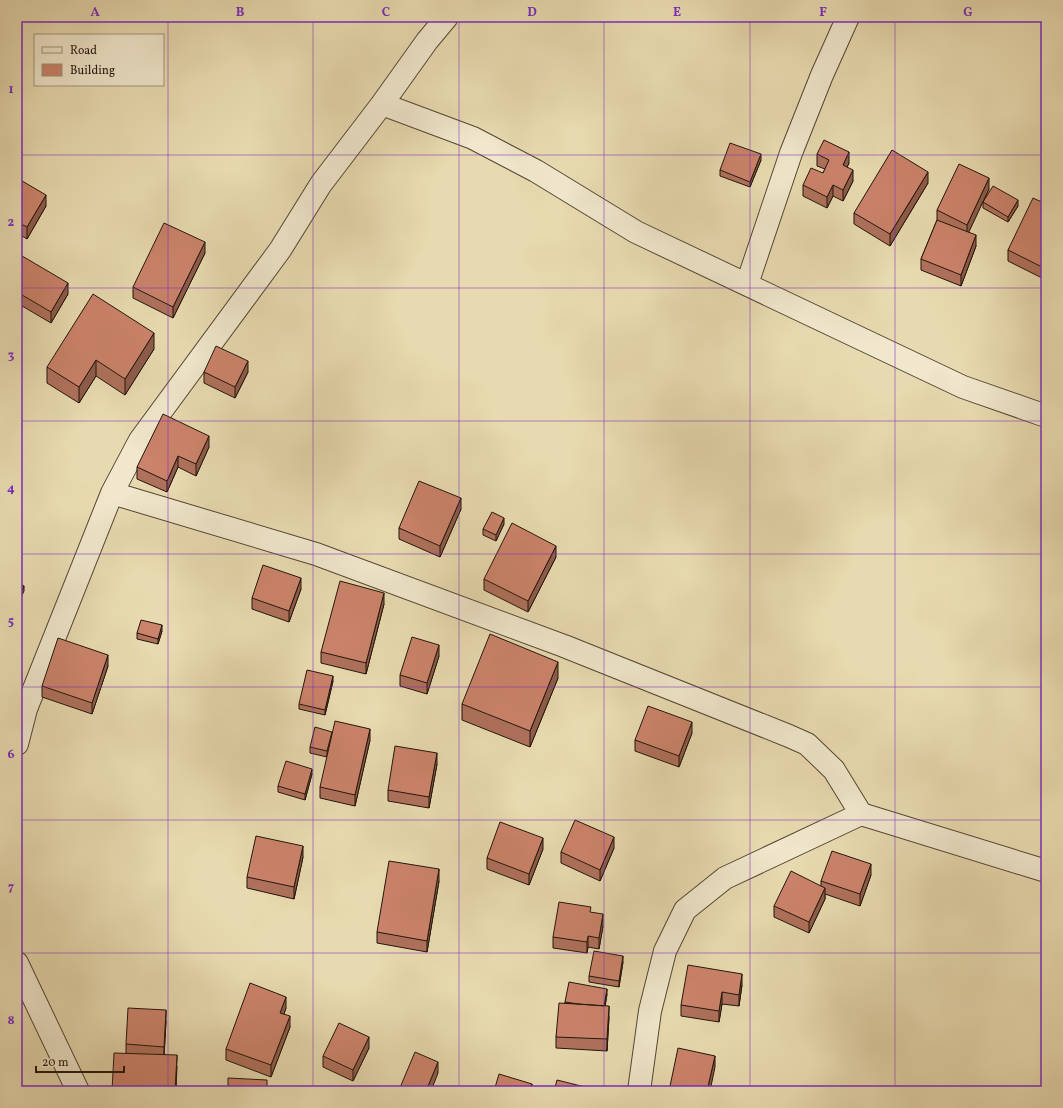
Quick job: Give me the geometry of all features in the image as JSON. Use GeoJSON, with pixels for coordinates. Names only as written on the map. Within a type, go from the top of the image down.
{"type":"FeatureCollection","features":[{"type":"Feature","properties":{"kind":"street"},"geometry":{"type":"LineString","coordinates":[[17,744],[26,709],[112,493],[140,440],[280,250],[321,184],[382,104],[426,41],[447,17]]}},
{"type":"Feature","properties":{"kind":"street"},"geometry":{"type":"LineString","coordinates":[[747,284],[791,153],[822,75],[848,17]]}},
{"type":"Feature","properties":{"kind":"street"},"geometry":{"type":"LineString","coordinates":[[382,104],[473,138],[536,171],[636,232],[963,387],[1046,416]]}},
{"type":"Feature","properties":{"kind":"street"},"geometry":{"type":"LineString","coordinates":[[112,493],[316,554],[564,646],[789,736],[807,744],[834,770],[861,814],[1046,871]]}},
{"type":"Feature","properties":{"kind":"street"},"geometry":{"type":"LineString","coordinates":[[639,1091],[650,1011],[663,958],[685,910],[725,878],[861,814]]}},
{"type":"Feature","properties":{"kind":"street"},"geometry":{"type":"LineString","coordinates":[[17,963],[78,1091]]}},
{"type":"Feature","properties":{"kind":"building"},"geometry":{"type":"Polygon","coordinates":[[[824,140],[849,152],[843,165],[853,170],[843,190],[833,185],[827,197],[803,185],[811,168],[823,173],[829,160],[817,154],[824,140]]]}},
{"type":"Feature","properties":{"kind":"building"},"geometry":{"type":"Polygon","coordinates":[[[730,143],[761,154],[750,182],[720,170],[730,143]]]}},
{"type":"Feature","properties":{"kind":"building"},"geometry":{"type":"Polygon","coordinates":[[[892,150],[928,172],[890,234],[854,213],[892,150]]]}},
{"type":"Feature","properties":{"kind":"building"},"geometry":{"type":"Polygon","coordinates":[[[959,164],[989,178],[967,225],[937,210],[959,164]]]}},
{"type":"Feature","properties":{"kind":"building"},"geometry":{"type":"Polygon","coordinates":[[[17,178],[46,195],[27,227],[17,222],[17,178]]]}},
{"type":"Feature","properties":{"kind":"building"},"geometry":{"type":"Polygon","coordinates":[[[993,186],[1018,200],[1008,217],[983,202],[993,186]]]}},
{"type":"Feature","properties":{"kind":"building"},"geometry":{"type":"Polygon","coordinates":[[[1033,198],[1046,204],[1046,269],[1008,250],[1033,198]]]}},
{"type":"Feature","properties":{"kind":"building"},"geometry":{"type":"Polygon","coordinates":[[[937,220],[976,235],[961,275],[921,259],[937,220]]]}},
{"type":"Feature","properties":{"kind":"building"},"geometry":{"type":"Polygon","coordinates":[[[164,223],[205,242],[173,307],[133,287],[164,223]]]}},
{"type":"Feature","properties":{"kind":"building"},"geometry":{"type":"Polygon","coordinates":[[[17,253],[68,283],[51,312],[17,292],[17,253]]]}},
{"type":"Feature","properties":{"kind":"building"},"geometry":{"type":"Polygon","coordinates":[[[93,294],[154,333],[125,379],[96,360],[79,387],[47,367],[93,294]]]}},
{"type":"Feature","properties":{"kind":"building"},"geometry":{"type":"Polygon","coordinates":[[[216,346],[248,361],[235,387],[204,372],[216,346]]]}},
{"type":"Feature","properties":{"kind":"building"},"geometry":{"type":"Polygon","coordinates":[[[163,414],[209,436],[196,464],[178,456],[167,481],[137,467],[163,414]]]}},
{"type":"Feature","properties":{"kind":"building"},"geometry":{"type":"Polygon","coordinates":[[[419,481],[461,498],[440,546],[399,528],[419,481]]]}},
{"type":"Feature","properties":{"kind":"building"},"geometry":{"type":"Polygon","coordinates":[[[492,512],[504,518],[496,535],[483,529],[492,512]]]}},
{"type":"Feature","properties":{"kind":"building"},"geometry":{"type":"Polygon","coordinates":[[[512,523],[556,546],[528,601],[484,579],[512,523]]]}},
{"type":"Feature","properties":{"kind":"building"},"geometry":{"type":"Polygon","coordinates":[[[263,565],[301,578],[289,611],[252,598],[263,565]]]}},
{"type":"Feature","properties":{"kind":"building"},"geometry":{"type":"Polygon","coordinates":[[[340,581],[384,593],[366,663],[321,652],[340,581]]]}},
{"type":"Feature","properties":{"kind":"building"},"geometry":{"type":"Polygon","coordinates":[[[17,582],[24,586],[17,600],[17,582]]]}},
{"type":"Feature","properties":{"kind":"building"},"geometry":{"type":"Polygon","coordinates":[[[141,620],[162,625],[158,639],[137,633],[141,620]]]}},
{"type":"Feature","properties":{"kind":"building"},"geometry":{"type":"Polygon","coordinates":[[[490,634],[558,662],[530,731],[462,704],[490,634]]]}},
{"type":"Feature","properties":{"kind":"building"},"geometry":{"type":"Polygon","coordinates":[[[412,637],[439,645],[427,683],[400,675],[412,637]]]}},
{"type":"Feature","properties":{"kind":"building"},"geometry":{"type":"Polygon","coordinates":[[[58,638],[108,655],[92,703],[42,686],[58,638]]]}},
{"type":"Feature","properties":{"kind":"building"},"geometry":{"type":"Polygon","coordinates":[[[307,670],[333,676],[325,710],[299,704],[307,670]]]}},
{"type":"Feature","properties":{"kind":"building"},"geometry":{"type":"Polygon","coordinates":[[[648,706],[692,722],[679,756],[635,740],[648,706]]]}},
{"type":"Feature","properties":{"kind":"building"},"geometry":{"type":"Polygon","coordinates":[[[335,721],[370,729],[355,795],[320,787],[335,721]]]}},
{"type":"Feature","properties":{"kind":"building"},"geometry":{"type":"Polygon","coordinates":[[[315,727],[332,732],[327,751],[310,747],[315,727]]]}},
{"type":"Feature","properties":{"kind":"building"},"geometry":{"type":"Polygon","coordinates":[[[395,746],[437,753],[429,797],[388,790],[395,746]]]}},
{"type":"Feature","properties":{"kind":"building"},"geometry":{"type":"Polygon","coordinates":[[[286,761],[312,769],[305,794],[278,786],[286,761]]]}},
{"type":"Feature","properties":{"kind":"building"},"geometry":{"type":"Polygon","coordinates":[[[575,820],[614,837],[600,870],[561,852],[575,820]]]}},
{"type":"Feature","properties":{"kind":"building"},"geometry":{"type":"Polygon","coordinates":[[[500,822],[543,838],[529,874],[487,858],[500,822]]]}},
{"type":"Feature","properties":{"kind":"building"},"geometry":{"type":"Polygon","coordinates":[[[256,836],[303,846],[294,887],[247,877],[256,836]]]}},
{"type":"Feature","properties":{"kind":"building"},"geometry":{"type":"Polygon","coordinates":[[[832,851],[871,864],[860,894],[821,881],[832,851]]]}},
{"type":"Feature","properties":{"kind":"building"},"geometry":{"type":"Polygon","coordinates":[[[389,861],[439,869],[427,941],[377,932],[389,861]]]}},
{"type":"Feature","properties":{"kind":"building"},"geometry":{"type":"Polygon","coordinates":[[[791,871],[825,888],[809,922],[774,906],[791,871]]]}},
{"type":"Feature","properties":{"kind":"building"},"geometry":{"type":"Polygon","coordinates":[[[559,902],[591,907],[590,912],[603,914],[599,938],[588,936],[587,942],[553,937],[559,902]]]}},
{"type":"Feature","properties":{"kind":"building"},"geometry":{"type":"Polygon","coordinates":[[[594,951],[623,956],[619,981],[589,976],[594,951]]]}},
{"type":"Feature","properties":{"kind":"building"},"geometry":{"type":"Polygon","coordinates":[[[688,965],[742,974],[739,995],[722,992],[719,1011],[681,1005],[688,965]]]}},
{"type":"Feature","properties":{"kind":"building"},"geometry":{"type":"Polygon","coordinates":[[[569,982],[607,989],[604,1006],[565,1002],[569,982]]]}},
{"type":"Feature","properties":{"kind":"building"},"geometry":{"type":"Polygon","coordinates":[[[250,983],[286,997],[280,1013],[290,1016],[271,1065],[226,1049],[250,983]]]}},
{"type":"Feature","properties":{"kind":"building"},"geometry":{"type":"Polygon","coordinates":[[[559,1003],[609,1006],[607,1039],[556,1037],[559,1003]]]}},
{"type":"Feature","properties":{"kind":"building"},"geometry":{"type":"Polygon","coordinates":[[[128,1008],[166,1010],[164,1047],[126,1044],[128,1008]]]}},
{"type":"Feature","properties":{"kind":"building"},"geometry":{"type":"Polygon","coordinates":[[[339,1023],[369,1037],[353,1070],[323,1056],[339,1023]]]}},
{"type":"Feature","properties":{"kind":"building"},"geometry":{"type":"Polygon","coordinates":[[[678,1048],[715,1056],[707,1091],[669,1091],[678,1048]]]}},
{"type":"Feature","properties":{"kind":"building"},"geometry":{"type":"Polygon","coordinates":[[[415,1052],[438,1062],[426,1091],[401,1091],[399,1090],[415,1052]]]}},
{"type":"Feature","properties":{"kind":"building"},"geometry":{"type":"Polygon","coordinates":[[[114,1053],[177,1055],[175,1091],[112,1091],[114,1053]]]}},
{"type":"Feature","properties":{"kind":"building"},"geometry":{"type":"Polygon","coordinates":[[[499,1074],[532,1084],[530,1091],[494,1091],[499,1074]]]}},
{"type":"Feature","properties":{"kind":"building"},"geometry":{"type":"Polygon","coordinates":[[[228,1078],[267,1080],[267,1091],[228,1091],[228,1078]]]}},
{"type":"Feature","properties":{"kind":"building"},"geometry":{"type":"Polygon","coordinates":[[[557,1080],[585,1087],[584,1091],[554,1091],[557,1080]]]}}]}
